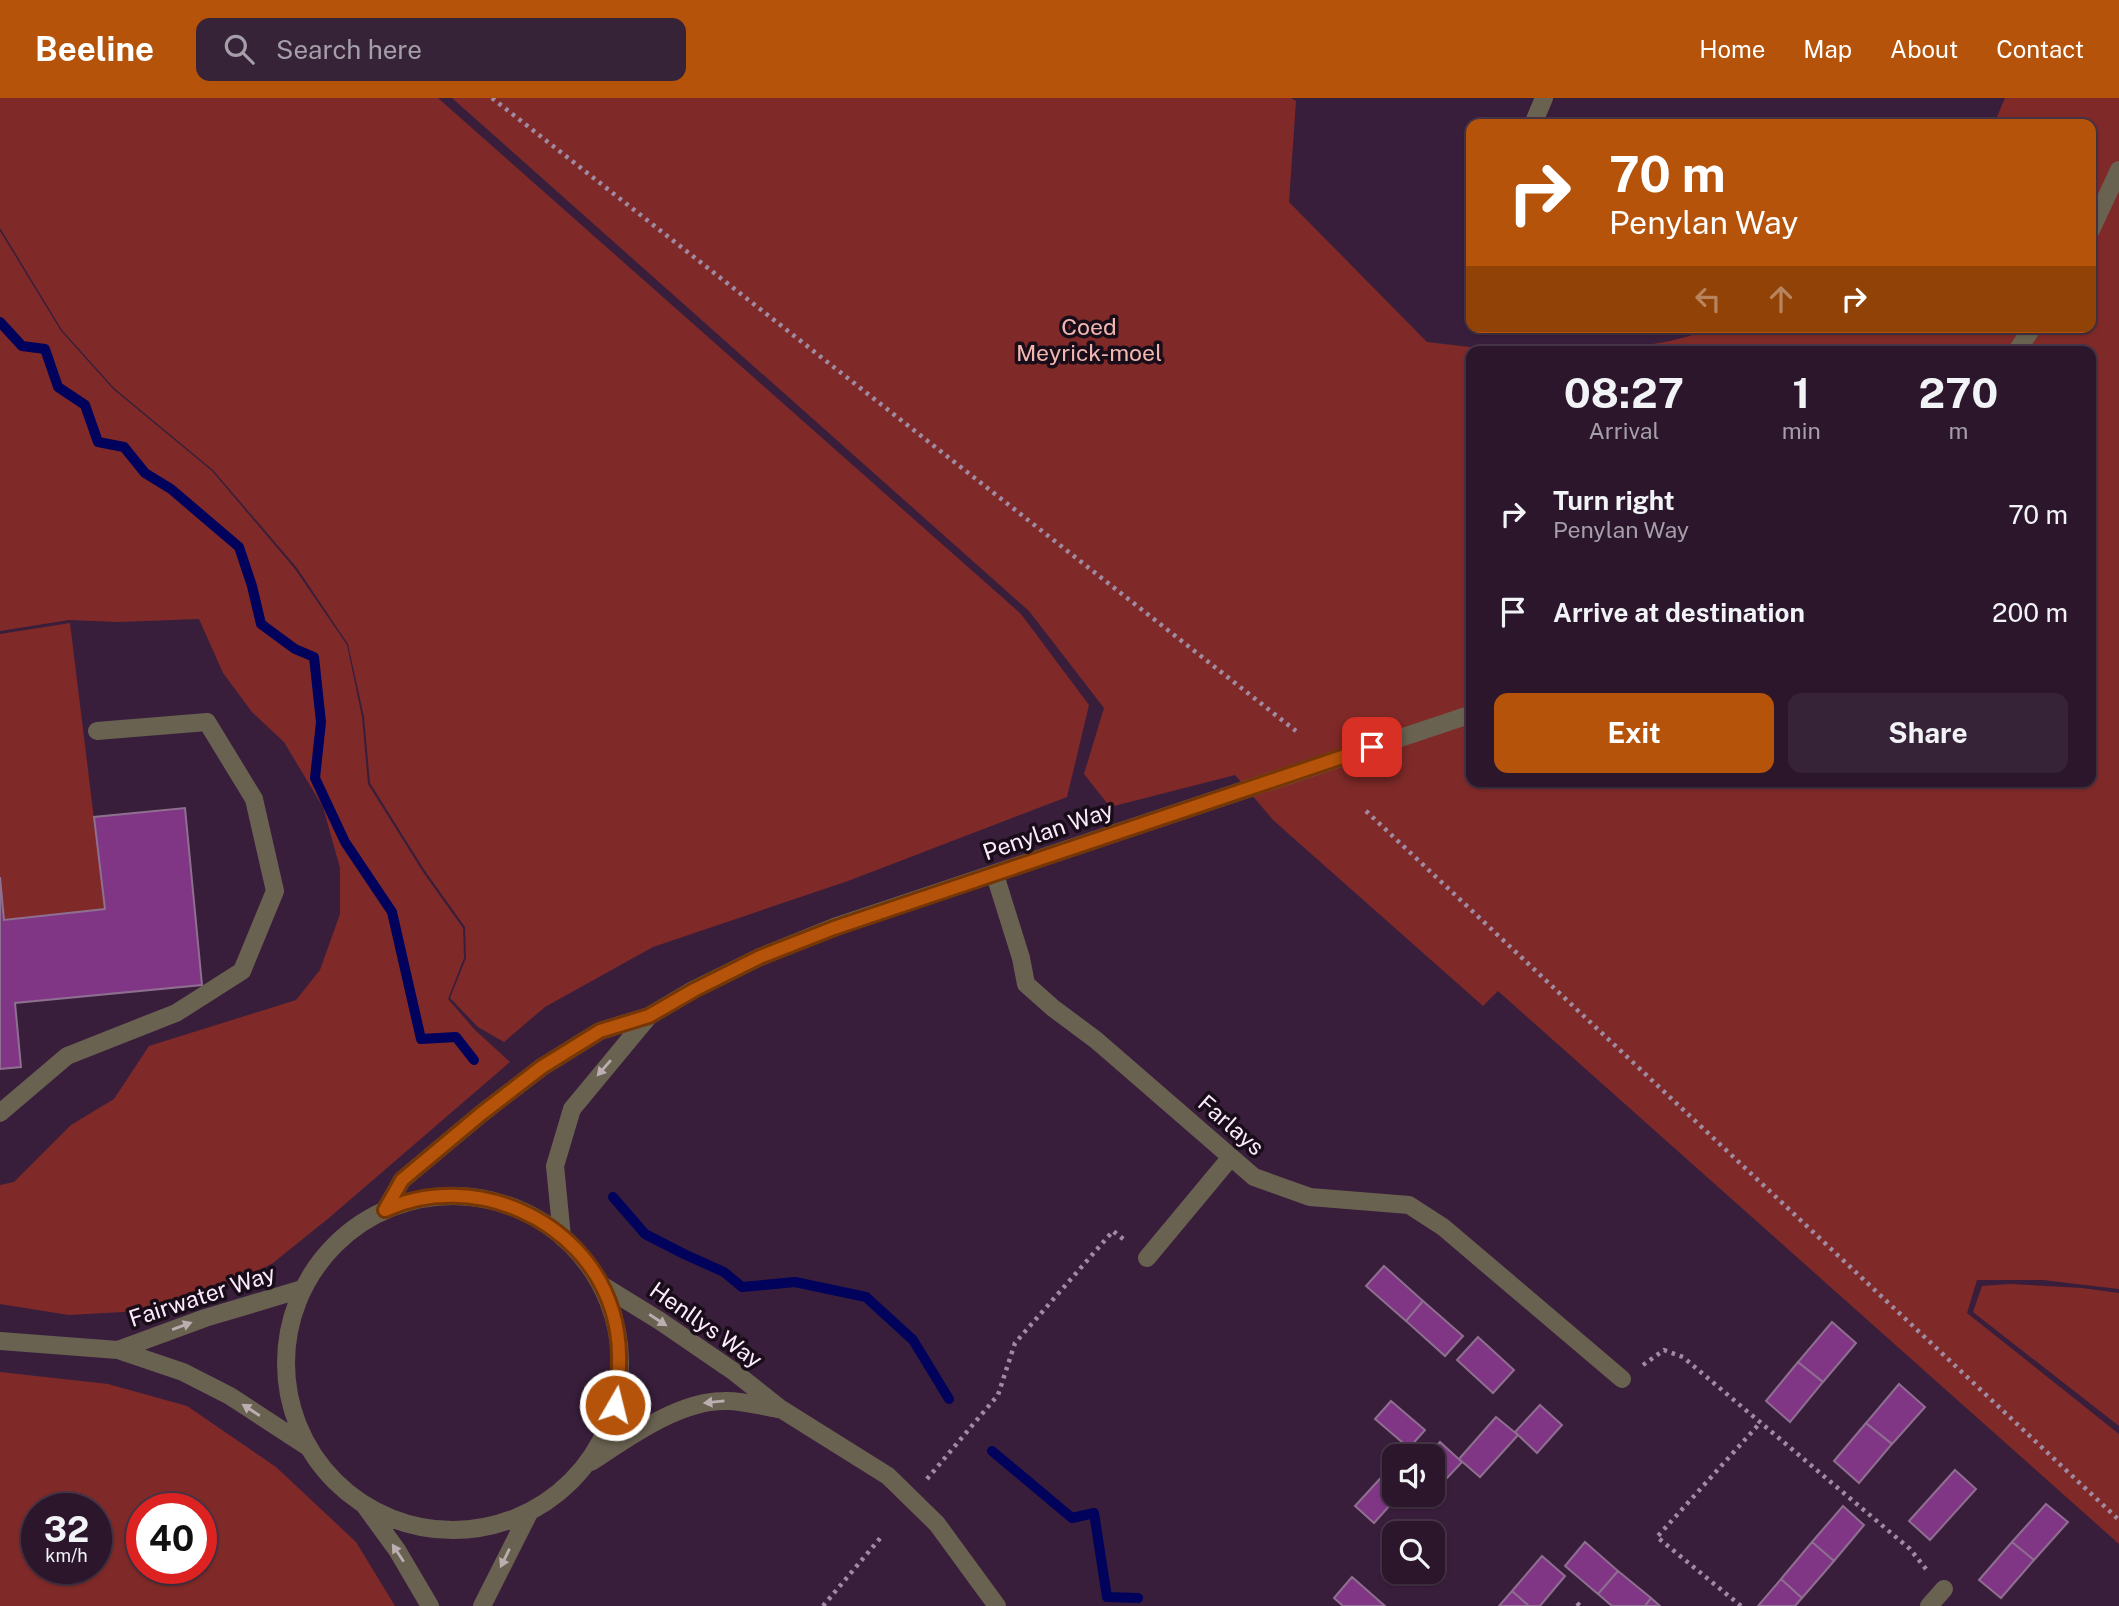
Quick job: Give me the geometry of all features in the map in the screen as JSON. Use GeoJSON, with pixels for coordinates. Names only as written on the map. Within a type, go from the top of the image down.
{"type":"FeatureCollection","features":[{"type":"Feature","properties":{"kind":"street"},"geometry":{"type":"LineString","coordinates":[[1538,119],[1544,98]]}},
{"type":"Feature","properties":{"kind":"street"},"geometry":{"type":"LineString","coordinates":[[2096,219],[2119,170]]}},
{"type":"Feature","properties":{"kind":"street","name":"Penylan Way"},"geometry":{"type":"LineString","coordinates":[[385,1210],[402,1180],[542,1067],[600,1031],[649,1016],[694,990],[772,952],[834,928],[1466,716]]}},
{"type":"Feature","properties":{"kind":"street"},"geometry":{"type":"LineString","coordinates":[[0,1113],[67,1056],[176,1013],[242,971],[275,891],[254,799],[207,722],[97,732]]}},
{"type":"Feature","properties":{"kind":"street","name":"Farlays"},"geometry":{"type":"LineString","coordinates":[[995,875],[1026,984],[1096,1040],[1254,1177],[1310,1197],[1409,1205],[1443,1227],[1622,1379]]}},
{"type":"Feature","properties":{"kind":"street","name":"Penylan Way"},"geometry":{"type":"LineString","coordinates":[[562,1237],[555,1166],[572,1109],[649,1016]]}},
{"type":"Feature","properties":{"kind":"street"},"geometry":{"type":"LineString","coordinates":[[1147,1258],[1231,1157]]}},
{"type":"Feature","properties":{"kind":"street"},"geometry":{"type":"LineString","coordinates":[[430,1197],[474,1197],[496,1201],[526,1212],[554,1229],[578,1252],[600,1284],[611,1308],[617,1329],[620,1373],[615,1405],[604,1436],[586,1464],[564,1488],[530,1511],[508,1521],[476,1529],[443,1530],[411,1525],[380,1513],[352,1496],[328,1474],[308,1447],[295,1417],[286,1352],[291,1320],[302,1289],[319,1261],[342,1237],[368,1218],[385,1210],[398,1204],[430,1197]]}},
{"type":"Feature","properties":{"kind":"street","name":"Henllys Way"},"geometry":{"type":"LineString","coordinates":[[600,1284],[723,1364],[781,1409],[888,1476],[937,1524],[997,1606]]}},
{"type":"Feature","properties":{"kind":"street","name":"Fairwater Way"},"geometry":{"type":"LineString","coordinates":[[118,1350],[205,1318],[302,1289]]}},
{"type":"Feature","properties":{"kind":"street","name":"Fairwater Way"},"geometry":{"type":"LineString","coordinates":[[0,1341],[118,1350],[183,1372],[219,1390],[308,1447]]}},
{"type":"Feature","properties":{"kind":"street","name":"Henllys Way"},"geometry":{"type":"LineString","coordinates":[[586,1464],[635,1433],[695,1404],[725,1401],[781,1409]]}},
{"type":"Feature","properties":{"kind":"street"},"geometry":{"type":"LineString","coordinates":[[363,1503],[397,1550],[430,1606]]}},
{"type":"Feature","properties":{"kind":"street"},"geometry":{"type":"LineString","coordinates":[[482,1606],[530,1511]]}},
{"type":"Feature","properties":{"kind":"street"},"geometry":{"type":"LineString","coordinates":[[1930,1606],[1944,1589]]}},
{"type":"Feature","properties":{"kind":"path"},"geometry":{"type":"LineString","coordinates":[[492,98],[1296,732]]}},
{"type":"Feature","properties":{"kind":"path"},"geometry":{"type":"LineString","coordinates":[[1366,811],[2119,1520]]}},
{"type":"Feature","properties":{"kind":"path"},"geometry":{"type":"LineString","coordinates":[[927,1479],[998,1395],[1015,1343],[1113,1231],[1147,1258]]}},
{"type":"Feature","properties":{"kind":"path"},"geometry":{"type":"LineString","coordinates":[[1622,1379],[1664,1350],[1683,1357],[1910,1549],[1944,1589]]}},
{"type":"Feature","properties":{"kind":"path"},"geometry":{"type":"LineString","coordinates":[[1741,1606],[1657,1537],[1760,1423]]}},
{"type":"Feature","properties":{"kind":"path"},"geometry":{"type":"LineString","coordinates":[[823,1606],[882,1536]]}},
{"type":"Feature","properties":{"kind":"green space"},"geometry":{"type":"Polygon","coordinates":[[[0,98],[438,98],[1021,614],[1089,705],[1067,797],[848,881],[653,947],[545,1007],[504,1042],[478,1027],[450,998],[466,958],[465,927],[425,871],[370,783],[364,717],[348,644],[297,568],[213,470],[114,388],[62,330],[0,228],[0,98]]]}},
{"type":"Feature","properties":{"kind":"green space","name":"Coed Meyrick-moel"},"geometry":{"type":"Polygon","coordinates":[[[452,98],[1291,98],[1296,101],[1289,202],[1427,342],[1466,347],[1466,787],[2096,787],[2096,346],[1635,346],[1698,333],[2096,333],[2096,119],[1996,119],[2005,98],[2119,98],[2119,1289],[2043,1280],[1977,1280],[1967,1313],[2119,1434],[2119,1544],[1498,991],[1483,1006],[1273,820],[1235,775],[1110,807],[1084,774],[1104,708],[1029,611],[452,98]]]}},
{"type":"Feature","properties":{"kind":"green space"},"geometry":{"type":"Polygon","coordinates":[[[0,231],[61,331],[113,389],[212,471],[295,569],[347,645],[362,717],[368,784],[423,872],[463,928],[464,958],[448,999],[475,1030],[510,1062],[273,1263],[216,1292],[141,1311],[69,1315],[0,1304],[0,1185],[14,1182],[71,1125],[114,1099],[149,1046],[296,1000],[320,970],[340,914],[340,868],[323,807],[284,742],[252,712],[223,673],[199,619],[118,622],[69,620],[0,631],[0,231]]]}},
{"type":"Feature","properties":{"kind":"green space"},"geometry":{"type":"Polygon","coordinates":[[[70,623],[105,909],[4,920],[0,877],[0,634],[70,623]]]}},
{"type":"Feature","properties":{"kind":"green space"},"geometry":{"type":"Polygon","coordinates":[[[2010,1284],[2119,1293],[2119,1426],[1973,1312],[1982,1286],[2010,1284]]]}},
{"type":"Feature","properties":{"kind":"green space"},"geometry":{"type":"Polygon","coordinates":[[[0,1372],[108,1384],[187,1406],[276,1467],[356,1542],[395,1606],[0,1606],[0,1372]]]}},
{"type":"Feature","properties":{"kind":"building"},"geometry":{"type":"Polygon","coordinates":[[[185,808],[202,985],[15,1003],[21,1067],[0,1069],[0,877],[4,920],[105,909],[94,817],[185,808]]]}},
{"type":"Feature","properties":{"kind":"building"},"geometry":{"type":"Polygon","coordinates":[[[1384,1266],[1423,1301],[1406,1321],[1366,1286],[1384,1266]]]}},
{"type":"Feature","properties":{"kind":"building"},"geometry":{"type":"Polygon","coordinates":[[[1423,1301],[1463,1336],[1445,1356],[1406,1321],[1423,1301]]]}},
{"type":"Feature","properties":{"kind":"building"},"geometry":{"type":"Polygon","coordinates":[[[1832,1322],[1856,1343],[1823,1382],[1798,1362],[1832,1322]]]}},
{"type":"Feature","properties":{"kind":"building"},"geometry":{"type":"Polygon","coordinates":[[[1478,1337],[1514,1370],[1493,1393],[1457,1360],[1478,1337]]]}},
{"type":"Feature","properties":{"kind":"building"},"geometry":{"type":"Polygon","coordinates":[[[1798,1362],[1823,1382],[1790,1422],[1766,1401],[1798,1362]]]}},
{"type":"Feature","properties":{"kind":"building"},"geometry":{"type":"Polygon","coordinates":[[[1899,1384],[1925,1407],[1892,1444],[1866,1423],[1899,1384]]]}},
{"type":"Feature","properties":{"kind":"building"},"geometry":{"type":"Polygon","coordinates":[[[1391,1401],[1425,1430],[1413,1444],[1404,1444],[1375,1419],[1391,1401]]]}},
{"type":"Feature","properties":{"kind":"building"},"geometry":{"type":"Polygon","coordinates":[[[1540,1405],[1562,1425],[1537,1453],[1515,1432],[1540,1405]]]}},
{"type":"Feature","properties":{"kind":"building"},"geometry":{"type":"Polygon","coordinates":[[[1496,1417],[1518,1435],[1480,1477],[1459,1459],[1496,1417]]]}},
{"type":"Feature","properties":{"kind":"building"},"geometry":{"type":"Polygon","coordinates":[[[1866,1423],[1892,1444],[1859,1483],[1834,1461],[1866,1423]]]}},
{"type":"Feature","properties":{"kind":"building"},"geometry":{"type":"Polygon","coordinates":[[[1445,1447],[1462,1462],[1445,1480],[1445,1447]]]}},
{"type":"Feature","properties":{"kind":"building"},"geometry":{"type":"Polygon","coordinates":[[[1955,1470],[1976,1489],[1930,1540],[1909,1521],[1955,1470]]]}},
{"type":"Feature","properties":{"kind":"building"},"geometry":{"type":"Polygon","coordinates":[[[1382,1477],[1382,1507],[1388,1507],[1374,1523],[1355,1506],[1382,1477]]]}},
{"type":"Feature","properties":{"kind":"building"},"geometry":{"type":"Polygon","coordinates":[[[2046,1504],[2068,1522],[2034,1560],[2012,1542],[2046,1504]]]}},
{"type":"Feature","properties":{"kind":"building"},"geometry":{"type":"Polygon","coordinates":[[[1843,1506],[1864,1525],[1834,1561],[1812,1542],[1843,1506]]]}},
{"type":"Feature","properties":{"kind":"building"},"geometry":{"type":"Polygon","coordinates":[[[1585,1542],[1618,1571],[1598,1594],[1565,1566],[1585,1542]]]}},
{"type":"Feature","properties":{"kind":"building"},"geometry":{"type":"Polygon","coordinates":[[[1812,1542],[1834,1561],[1802,1598],[1781,1579],[1812,1542]]]}},
{"type":"Feature","properties":{"kind":"building"},"geometry":{"type":"Polygon","coordinates":[[[2012,1542],[2034,1560],[2001,1598],[1979,1580],[2012,1542]]]}},
{"type":"Feature","properties":{"kind":"building"},"geometry":{"type":"Polygon","coordinates":[[[1542,1556],[1565,1576],[1540,1606],[1529,1606],[1512,1591],[1542,1556]]]}},
{"type":"Feature","properties":{"kind":"building"},"geometry":{"type":"Polygon","coordinates":[[[1618,1571],[1651,1598],[1645,1606],[1612,1606],[1598,1594],[1618,1571]]]}},
{"type":"Feature","properties":{"kind":"building"},"geometry":{"type":"Polygon","coordinates":[[[1352,1577],[1385,1606],[1343,1606],[1334,1598],[1352,1577]]]}},
{"type":"Feature","properties":{"kind":"building"},"geometry":{"type":"Polygon","coordinates":[[[1781,1579],[1802,1598],[1795,1606],[1758,1606],[1781,1579]]]}},
{"type":"Feature","properties":{"kind":"building"},"geometry":{"type":"Polygon","coordinates":[[[1512,1591],[1529,1606],[1499,1606],[1512,1591]]]}},
{"type":"Feature","properties":{"kind":"building"},"geometry":{"type":"Polygon","coordinates":[[[1651,1598],[1660,1606],[1645,1606],[1651,1598]]]}},
{"type":"Feature","properties":{"kind":"waterway"},"geometry":{"type":"LineString","coordinates":[[0,322],[22,346],[45,349],[58,387],[85,405],[98,442],[124,447],[145,473],[171,489],[239,547],[261,624],[295,649],[314,657],[321,722],[315,778],[345,842],[392,912],[421,1039],[456,1037],[474,1060]]}},
{"type":"Feature","properties":{"kind":"waterway"},"geometry":{"type":"LineString","coordinates":[[613,1197],[645,1234],[724,1272],[742,1287],[795,1282],[866,1297],[913,1340],[949,1399]]}},
{"type":"Feature","properties":{"kind":"waterway"},"geometry":{"type":"LineString","coordinates":[[992,1451],[1072,1518],[1094,1513],[1107,1597],[1138,1598]]}},
{"type":"Feature","properties":{"kind":"route"},"geometry":{"type":"LineString","coordinates":[[615,1405],[620,1373],[619,1340],[611,1308],[597,1279],[578,1252],[554,1229],[526,1212],[496,1201],[463,1196],[430,1197],[398,1204],[385,1210],[402,1180],[481,1114],[561,1055],[600,1031],[649,1016],[760,957],[834,928],[1372,747]]}}]}
